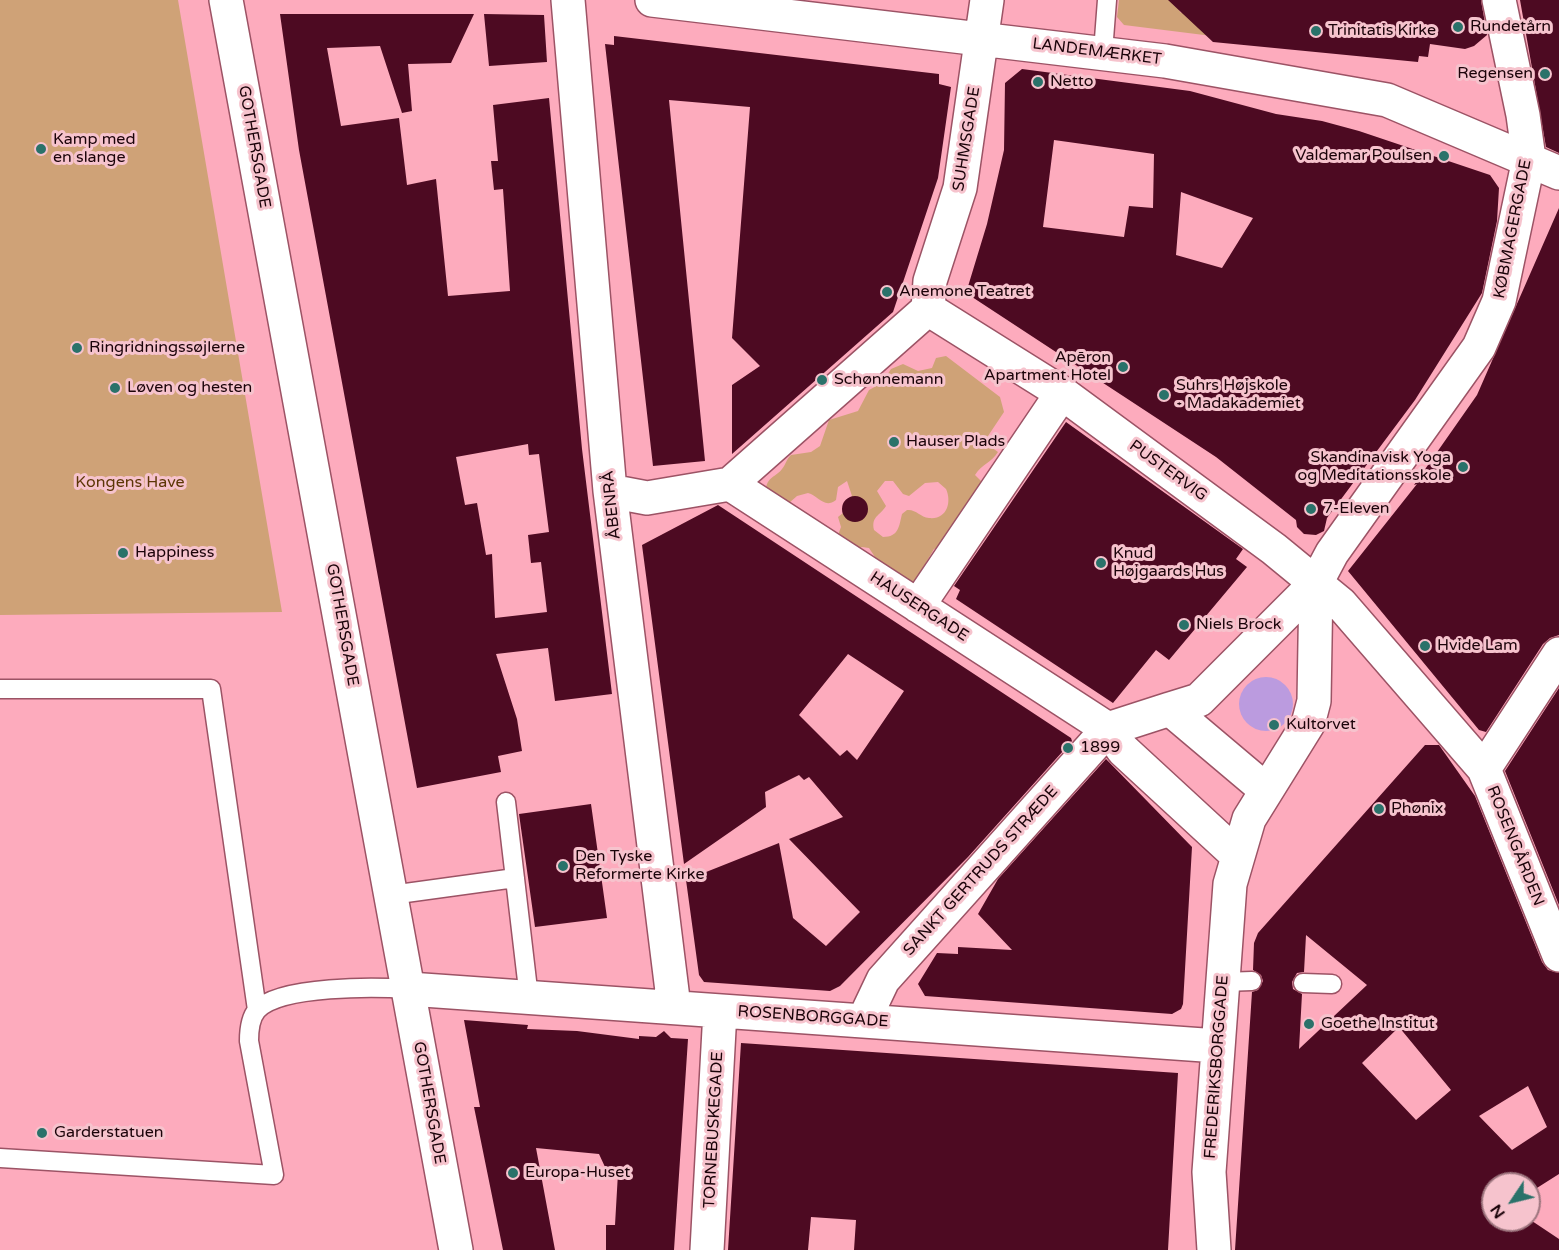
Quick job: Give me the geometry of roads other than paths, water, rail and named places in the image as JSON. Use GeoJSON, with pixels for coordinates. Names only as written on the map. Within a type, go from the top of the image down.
{"type":"FeatureCollection","features":[{"type":"Feature","properties":{"kind":"street","name":"GOTHERSGADE"},"geometry":{"type":"LineString","coordinates":[[226,0],[456,1250]]}},
{"type":"Feature","properties":{"kind":"street","name":"ÅBENRÅ"},"geometry":{"type":"LineString","coordinates":[[568,0],[610,490],[674,1007]]}},
{"type":"Feature","properties":{"kind":"street","name":"LANDEMÆRKET"},"geometry":{"type":"LineString","coordinates":[[652,0],[1103,52],[1387,100],[1559,173]]}},
{"type":"Feature","properties":{"kind":"street","name":"SUHMSGADE"},"geometry":{"type":"LineString","coordinates":[[928,309],[930,281],[960,188],[987,0]]}},
{"type":"Feature","properties":{"kind":"street","name":"KØBMAGERGADE"},"geometry":{"type":"LineString","coordinates":[[1316,583],[1332,553],[1479,347],[1499,302],[1529,159],[1523,115],[1499,0]]}},
{"type":"Feature","properties":{"kind":"street"},"geometry":{"type":"LineString","coordinates":[[610,490],[647,498],[730,484],[928,309],[1062,393],[918,606]]}},
{"type":"Feature","properties":{"kind":"street","name":"PUSTERVIG"},"geometry":{"type":"LineString","coordinates":[[1062,393],[1274,549],[1316,583]]}},
{"type":"Feature","properties":{"kind":"street","name":"HAUSERGADE"},"geometry":{"type":"LineString","coordinates":[[730,484],[1108,729]]}},
{"type":"Feature","properties":{"kind":"street"},"geometry":{"type":"LineString","coordinates":[[1234,870],[1124,750],[1108,729],[1199,700],[1316,583]]}},
{"type":"Feature","properties":{"kind":"street"},"geometry":{"type":"LineString","coordinates":[[1316,583],[1341,604],[1484,769],[1559,654]]}},
{"type":"Feature","properties":{"kind":"street"},"geometry":{"type":"LineString","coordinates":[[1234,870],[1249,819],[1308,724],[1312,709],[1316,583]]}},
{"type":"Feature","properties":{"kind":"street"},"geometry":{"type":"LineString","coordinates":[[1170,709],[1266,789]]}},
{"type":"Feature","properties":{"kind":"street","name":"SANKT GERTRUDS STRÆDE"},"geometry":{"type":"LineString","coordinates":[[864,1020],[883,980],[1108,729]]}},
{"type":"Feature","properties":{"kind":"street","name":"ROSENGÅRDEN"},"geometry":{"type":"LineString","coordinates":[[1484,769],[1559,955]]}},
{"type":"Feature","properties":{"kind":"street","name":"FREDERIKSBORGGADE"},"geometry":{"type":"LineString","coordinates":[[1214,1250],[1209,1172],[1218,1046],[1238,982],[1234,870]]}},
{"type":"Feature","properties":{"kind":"street","name":"ROSENBORGGADE"},"geometry":{"type":"LineString","coordinates":[[409,989],[1218,1046]]}},
{"type":"Feature","properties":{"kind":"street","name":"TORNEBUSKEGADE"},"geometry":{"type":"LineString","coordinates":[[707,1250],[720,1011]]}},
{"type":"Feature","properties":{"kind":"lane"},"geometry":{"type":"LineString","coordinates":[[1103,52],[1107,0]]}},
{"type":"Feature","properties":{"kind":"lane"},"geometry":{"type":"LineString","coordinates":[[0,689],[211,689],[257,1010]]}},
{"type":"Feature","properties":{"kind":"lane"},"geometry":{"type":"LineString","coordinates":[[506,802],[529,998]]}},
{"type":"Feature","properties":{"kind":"lane"},"geometry":{"type":"LineString","coordinates":[[391,895],[515,878]]}},
{"type":"Feature","properties":{"kind":"lane"},"geometry":{"type":"LineString","coordinates":[[1303,983],[1332,984]]}},
{"type":"Feature","properties":{"kind":"lane"},"geometry":{"type":"LineString","coordinates":[[0,1158],[274,1175],[249,1041],[249,1026],[257,1010],[275,999],[354,986],[409,989]]}},
{"type":"Feature","properties":{"kind":"place","name":"Rundetårn"},"geometry":{"type":"Point","coordinates":[1458,27]}},
{"type":"Feature","properties":{"kind":"place","name":"Trinitatis Kirke"},"geometry":{"type":"Point","coordinates":[1316,31]}},
{"type":"Feature","properties":{"kind":"place","name":"Regensen"},"geometry":{"type":"Point","coordinates":[1545,74]}},
{"type":"Feature","properties":{"kind":"place","name":"Netto"},"geometry":{"type":"Point","coordinates":[1038,82]}},
{"type":"Feature","properties":{"kind":"place","name":"Kamp med en slange"},"geometry":{"type":"Point","coordinates":[41,149]}},
{"type":"Feature","properties":{"kind":"place","name":"Valdemar Poulsen"},"geometry":{"type":"Point","coordinates":[1444,156]}},
{"type":"Feature","properties":{"kind":"place","name":"Anemone Teatret"},"geometry":{"type":"Point","coordinates":[887,292]}},
{"type":"Feature","properties":{"kind":"place","name":"Ringridningssøjlerne"},"geometry":{"type":"Point","coordinates":[77,348]}},
{"type":"Feature","properties":{"kind":"place","name":"Apēron Apartment Hotel"},"geometry":{"type":"Point","coordinates":[1123,367]}},
{"type":"Feature","properties":{"kind":"place","name":"Schønnemann"},"geometry":{"type":"Point","coordinates":[822,380]}},
{"type":"Feature","properties":{"kind":"place","name":"Løven og hesten"},"geometry":{"type":"Point","coordinates":[115,388]}},
{"type":"Feature","properties":{"kind":"place","name":"Suhrs Højskole - Madakademiet"},"geometry":{"type":"Point","coordinates":[1164,395]}},
{"type":"Feature","properties":{"kind":"place","name":"Hauser Plads"},"geometry":{"type":"Point","coordinates":[894,442]}},
{"type":"Feature","properties":{"kind":"place","name":"Skandinavisk Yoga og Meditationsskole"},"geometry":{"type":"Point","coordinates":[1463,467]}},
{"type":"Feature","properties":{"kind":"place","name":"7-Eleven"},"geometry":{"type":"Point","coordinates":[1311,509]}},
{"type":"Feature","properties":{"kind":"place","name":"Happiness"},"geometry":{"type":"Point","coordinates":[123,553]}},
{"type":"Feature","properties":{"kind":"place","name":"Knud Højgaards Hus"},"geometry":{"type":"Point","coordinates":[1101,563]}},
{"type":"Feature","properties":{"kind":"place","name":"Niels Brock"},"geometry":{"type":"Point","coordinates":[1184,625]}},
{"type":"Feature","properties":{"kind":"place","name":"Hvide Lam"},"geometry":{"type":"Point","coordinates":[1425,646]}},
{"type":"Feature","properties":{"kind":"place","name":"Kultorvet"},"geometry":{"type":"Point","coordinates":[1274,725]}},
{"type":"Feature","properties":{"kind":"place","name":"1899"},"geometry":{"type":"Point","coordinates":[1068,748]}},
{"type":"Feature","properties":{"kind":"place","name":"Phønix"},"geometry":{"type":"Point","coordinates":[1379,809]}},
{"type":"Feature","properties":{"kind":"place","name":"Den Tyske Reformerte Kirke"},"geometry":{"type":"Point","coordinates":[563,866]}},
{"type":"Feature","properties":{"kind":"place","name":"Goethe Institut"},"geometry":{"type":"Point","coordinates":[1309,1024]}},
{"type":"Feature","properties":{"kind":"place","name":"Garderstatuen"},"geometry":{"type":"Point","coordinates":[42,1133]}},
{"type":"Feature","properties":{"kind":"place","name":"Europa-Huset"},"geometry":{"type":"Point","coordinates":[513,1173]}},
{"type":"Feature","properties":{"kind":"park label","name":"Kongens Have"},"geometry":{"type":"Point","coordinates":[130,483]}}]}
